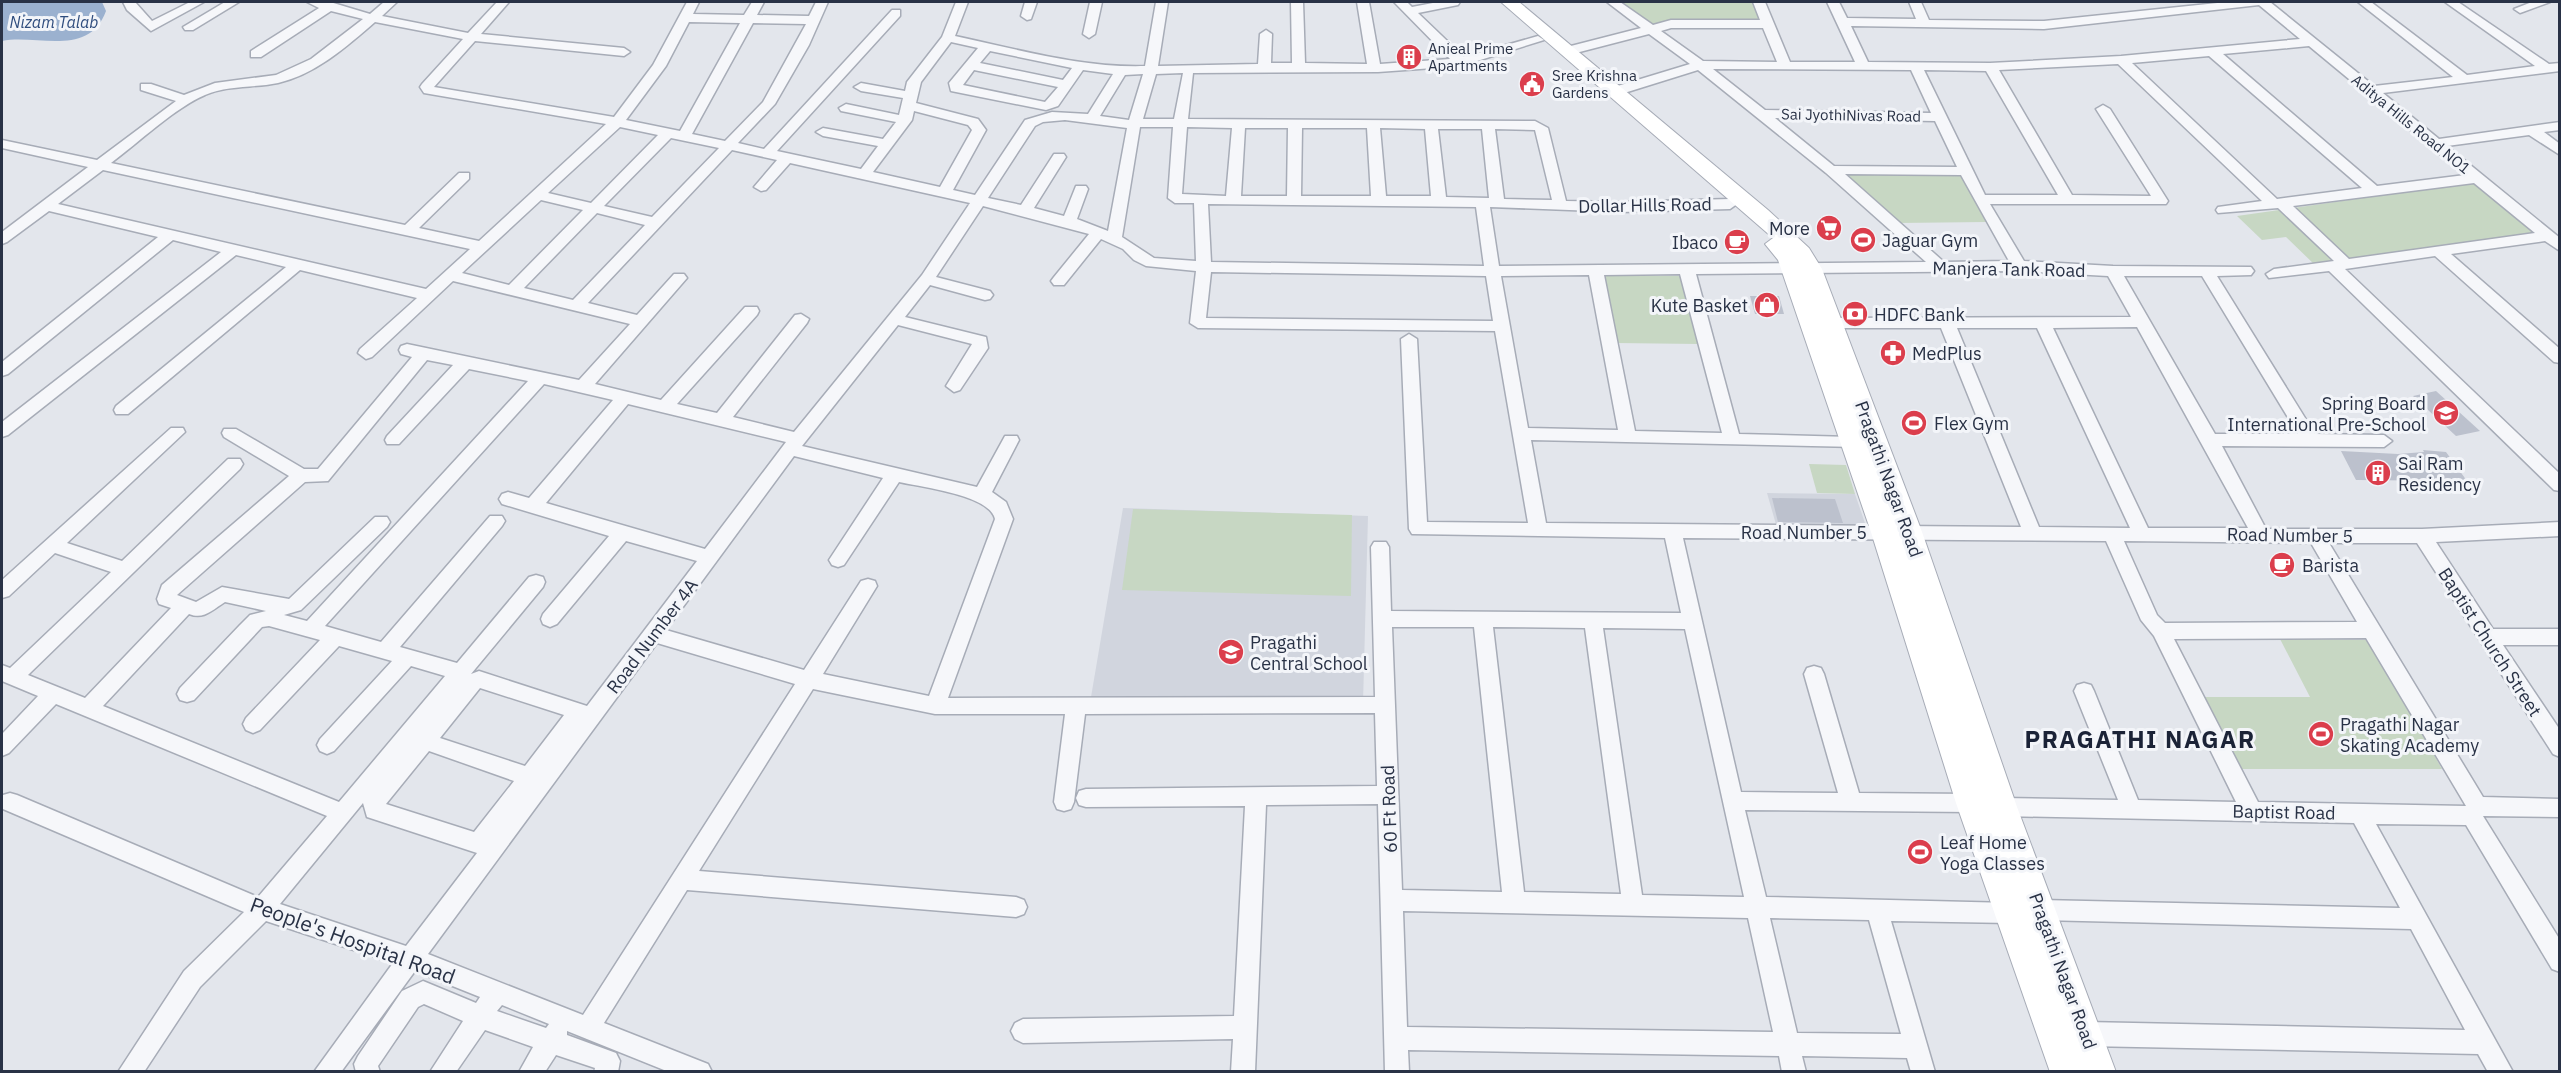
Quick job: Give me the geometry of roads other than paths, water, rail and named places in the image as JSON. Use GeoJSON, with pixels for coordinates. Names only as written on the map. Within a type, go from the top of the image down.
{"type":"FeatureCollection","features":[{"type":"Feature","properties":{"kind":"main road","name":"Pragathi Nagar Road"},"geometry":{"type":"LineString","coordinates":[[1494,2],[1781,249],[1801,269],[1832,323],[1897,532],[1971,803],[2067,1071]]}},
{"type":"Feature","properties":{"kind":"main road","name":"Pragathi Nagar Road"},"geometry":{"type":"LineString","coordinates":[[1509,2],[1761,215],[1801,253],[1801,269],[1851,443],[1897,532],[2041,910],[2099,1071]]}},
{"type":"Feature","properties":{"kind":"street"},"geometry":{"type":"LineString","coordinates":[[129,2],[131,7],[152,27],[197,2]]}},
{"type":"Feature","properties":{"kind":"street"},"geometry":{"type":"LineString","coordinates":[[189,27],[232,2]]}},
{"type":"Feature","properties":{"kind":"street"},"geometry":{"type":"LineString","coordinates":[[313,2],[372,18],[470,37],[624,52]]}},
{"type":"Feature","properties":{"kind":"street"},"geometry":{"type":"LineString","coordinates":[[2,239],[48,206],[99,163],[205,88],[261,83],[291,75],[309,66],[391,2]]}},
{"type":"Feature","properties":{"kind":"street"},"geometry":{"type":"LineString","coordinates":[[470,37],[503,2]]}},
{"type":"Feature","properties":{"kind":"street"},"geometry":{"type":"LineString","coordinates":[[366,353],[616,122],[659,66],[693,2]]}},
{"type":"Feature","properties":{"kind":"street"},"geometry":{"type":"LineString","coordinates":[[684,136],[758,2]]}},
{"type":"Feature","properties":{"kind":"street"},"geometry":{"type":"LineString","coordinates":[[577,305],[768,104],[803,45],[822,2]]}},
{"type":"Feature","properties":{"kind":"street"},"geometry":{"type":"LineString","coordinates":[[864,174],[905,120],[914,82],[948,38],[962,2]]}},
{"type":"Feature","properties":{"kind":"street"},"geometry":{"type":"LineString","coordinates":[[1027,16],[1031,2]]}},
{"type":"Feature","properties":{"kind":"street"},"geometry":{"type":"LineString","coordinates":[[1089,34],[1096,2]]}},
{"type":"Feature","properties":{"kind":"street"},"geometry":{"type":"LineString","coordinates":[[1114,239],[1135,124],[1151,70],[1162,2]]}},
{"type":"Feature","properties":{"kind":"street"},"geometry":{"type":"LineString","coordinates":[[1297,2],[1299,69]]}},
{"type":"Feature","properties":{"kind":"street"},"geometry":{"type":"LineString","coordinates":[[1363,2],[1374,68]]}},
{"type":"Feature","properties":{"kind":"street"},"geometry":{"type":"LineString","coordinates":[[1400,2],[1461,62]]}},
{"type":"Feature","properties":{"kind":"street"},"geometry":{"type":"LineString","coordinates":[[1410,11],[1454,2]]}},
{"type":"Feature","properties":{"kind":"street"},"geometry":{"type":"LineString","coordinates":[[1613,2],[1700,65],[1831,170],[1942,268]]}},
{"type":"Feature","properties":{"kind":"street"},"geometry":{"type":"LineString","coordinates":[[1759,2],[1785,66]]}},
{"type":"Feature","properties":{"kind":"street"},"geometry":{"type":"LineString","coordinates":[[1833,2],[1864,67]]}},
{"type":"Feature","properties":{"kind":"street"},"geometry":{"type":"LineString","coordinates":[[1915,2],[1925,25]]}},
{"type":"Feature","properties":{"kind":"street"},"geometry":{"type":"LineString","coordinates":[[1841,22],[2044,26],[2257,2]]}},
{"type":"Feature","properties":{"kind":"street","name":"Aditya Hills Road NO1"},"geometry":{"type":"LineString","coordinates":[[2263,2],[2559,246]]}},
{"type":"Feature","properties":{"kind":"street"},"geometry":{"type":"LineString","coordinates":[[2364,2],[2463,78]]}},
{"type":"Feature","properties":{"kind":"street"},"geometry":{"type":"LineString","coordinates":[[2451,2],[2553,68]]}},
{"type":"Feature","properties":{"kind":"street"},"geometry":{"type":"LineString","coordinates":[[2520,9],[2544,2]]}},
{"type":"Feature","properties":{"kind":"street"},"geometry":{"type":"LineString","coordinates":[[256,54],[330,6]]}},
{"type":"Feature","properties":{"kind":"street"},"geometry":{"type":"LineString","coordinates":[[767,154],[896,14]]}},
{"type":"Feature","properties":{"kind":"street"},"geometry":{"type":"LineString","coordinates":[[684,18],[813,20]]}},
{"type":"Feature","properties":{"kind":"street"},"geometry":{"type":"LineString","coordinates":[[1568,51],[1648,29],[1687,22],[1768,24]]}},
{"type":"Feature","properties":{"kind":"street"},"geometry":{"type":"LineString","coordinates":[[1264,67],[1266,34]]}},
{"type":"Feature","properties":{"kind":"street","name":"Manjera Tank Road"},"geometry":{"type":"LineString","coordinates":[[470,37],[427,87],[429,90],[616,122],[864,174],[1025,211],[1098,232],[1128,246],[1138,257],[1151,263],[1204,267],[1494,271],[2019,266],[2113,271],[2246,271]]}},
{"type":"Feature","properties":{"kind":"street"},"geometry":{"type":"LineString","coordinates":[[948,38],[1080,66],[1121,71],[1264,67],[1374,68],[1461,62],[1538,40]]}},
{"type":"Feature","properties":{"kind":"street"},"geometry":{"type":"LineString","coordinates":[[1616,92],[1700,65],[1990,67],[2214,53],[2312,42]]}},
{"type":"Feature","properties":{"kind":"street"},"geometry":{"type":"LineString","coordinates":[[987,46],[956,83],[958,90],[1046,106],[1053,103],[1080,66]]}},
{"type":"Feature","properties":{"kind":"street"},"geometry":{"type":"LineString","coordinates":[[2214,53],[2374,191]]}},
{"type":"Feature","properties":{"kind":"street"},"geometry":{"type":"LineString","coordinates":[[2121,60],[2278,203],[2559,485]]}},
{"type":"Feature","properties":{"kind":"street"},"geometry":{"type":"LineString","coordinates":[[971,65],[1067,85]]}},
{"type":"Feature","properties":{"kind":"street"},"geometry":{"type":"LineString","coordinates":[[1916,67],[1980,200],[2019,266]]}},
{"type":"Feature","properties":{"kind":"street"},"geometry":{"type":"LineString","coordinates":[[1990,67],[2067,200]]}},
{"type":"Feature","properties":{"kind":"street"},"geometry":{"type":"LineString","coordinates":[[2370,91],[2553,68]]}},
{"type":"Feature","properties":{"kind":"street"},"geometry":{"type":"LineString","coordinates":[[1091,120],[1121,71]]}},
{"type":"Feature","properties":{"kind":"street","name":"Dollar Hills Road"},"geometry":{"type":"LineString","coordinates":[[1188,75],[1180,124],[1175,198],[1233,201],[1439,201],[1560,205],[1730,204]]}},
{"type":"Feature","properties":{"kind":"street"},"geometry":{"type":"LineString","coordinates":[[146,87],[186,100]]}},
{"type":"Feature","properties":{"kind":"street"},"geometry":{"type":"LineString","coordinates":[[861,87],[911,101],[974,122],[978,126],[979,130],[944,192]]}},
{"type":"Feature","properties":{"kind":"street"},"geometry":{"type":"LineString","coordinates":[[846,108],[905,120]]}},
{"type":"Feature","properties":{"kind":"street"},"geometry":{"type":"LineString","coordinates":[[1980,200],[2161,201],[2103,109]]}},
{"type":"Feature","properties":{"kind":"street","name":"Sai JyothiNivas Road"},"geometry":{"type":"LineString","coordinates":[[1761,114],[1940,117]]}},
{"type":"Feature","properties":{"kind":"street","name":"Road Number 4A"},"geometry":{"type":"LineString","coordinates":[[486,846],[585,713],[653,634],[794,444],[927,279],[1030,123],[1045,116],[1135,124],[1180,124]]}},
{"type":"Feature","properties":{"kind":"street"},"geometry":{"type":"LineString","coordinates":[[1294,201],[1295,122]]}},
{"type":"Feature","properties":{"kind":"street","name":"Dollar Hills Road"},"geometry":{"type":"LineString","coordinates":[[1180,124],[1295,122],[1535,125],[1541,128],[1560,205]]}},
{"type":"Feature","properties":{"kind":"street"},"geometry":{"type":"LineString","coordinates":[[1233,201],[1239,123]]}},
{"type":"Feature","properties":{"kind":"street"},"geometry":{"type":"LineString","coordinates":[[1372,123],[1379,202]]}},
{"type":"Feature","properties":{"kind":"street"},"geometry":{"type":"LineString","coordinates":[[1431,123],[1439,201]]}},
{"type":"Feature","properties":{"kind":"street"},"geometry":{"type":"LineString","coordinates":[[1488,124],[1491,204],[1482,212],[1538,530]]}},
{"type":"Feature","properties":{"kind":"street"},"geometry":{"type":"LineString","coordinates":[[2434,144],[2559,126]]}},
{"type":"Feature","properties":{"kind":"street"},"geometry":{"type":"LineString","coordinates":[[2532,130],[2559,151]]}},
{"type":"Feature","properties":{"kind":"street"},"geometry":{"type":"LineString","coordinates":[[823,132],[887,144]]}},
{"type":"Feature","properties":{"kind":"street"},"geometry":{"type":"LineString","coordinates":[[513,290],[668,133]]}},
{"type":"Feature","properties":{"kind":"street"},"geometry":{"type":"LineString","coordinates":[[2,144],[481,246]]}},
{"type":"Feature","properties":{"kind":"street"},"geometry":{"type":"LineString","coordinates":[[1025,211],[1059,157]]}},
{"type":"Feature","properties":{"kind":"street"},"geometry":{"type":"LineString","coordinates":[[760,188],[786,158]]}},
{"type":"Feature","properties":{"kind":"street"},"geometry":{"type":"LineString","coordinates":[[1831,170],[1966,171]]}},
{"type":"Feature","properties":{"kind":"street"},"geometry":{"type":"LineString","coordinates":[[408,230],[464,176]]}},
{"type":"Feature","properties":{"kind":"street"},"geometry":{"type":"LineString","coordinates":[[2223,210],[2476,178]]}},
{"type":"Feature","properties":{"kind":"street"},"geometry":{"type":"LineString","coordinates":[[1069,222],[1081,189]]}},
{"type":"Feature","properties":{"kind":"street"},"geometry":{"type":"LineString","coordinates":[[537,195],[654,222]]}},
{"type":"Feature","properties":{"kind":"street"},"geometry":{"type":"LineString","coordinates":[[1201,200],[1204,267],[1198,323],[1503,326]]}},
{"type":"Feature","properties":{"kind":"street"},"geometry":{"type":"LineString","coordinates":[[48,206],[427,295]]}},
{"type":"Feature","properties":{"kind":"street"},"geometry":{"type":"LineString","coordinates":[[1059,280],[1098,232]]}},
{"type":"Feature","properties":{"kind":"street"},"geometry":{"type":"LineString","coordinates":[[2,370],[170,235]]}},
{"type":"Feature","properties":{"kind":"street"},"geometry":{"type":"LineString","coordinates":[[2274,274],[2547,236]]}},
{"type":"Feature","properties":{"kind":"street"},"geometry":{"type":"LineString","coordinates":[[2,431],[233,250]]}},
{"type":"Feature","properties":{"kind":"street"},"geometry":{"type":"LineString","coordinates":[[2438,251],[2559,358]]}},
{"type":"Feature","properties":{"kind":"street"},"geometry":{"type":"LineString","coordinates":[[122,410],[296,266]]}},
{"type":"Feature","properties":{"kind":"street"},"geometry":{"type":"LineString","coordinates":[[1687,270],[1732,440]]}},
{"type":"Feature","properties":{"kind":"street"},"geometry":{"type":"LineString","coordinates":[[1596,271],[1628,437]]}},
{"type":"Feature","properties":{"kind":"street"},"geometry":{"type":"LineString","coordinates":[[2113,271],[2210,440],[2260,535]]}},
{"type":"Feature","properties":{"kind":"street"},"geometry":{"type":"LineString","coordinates":[[2207,272],[2310,440]]}},
{"type":"Feature","properties":{"kind":"street"},"geometry":{"type":"LineString","coordinates":[[449,275],[639,321]]}},
{"type":"Feature","properties":{"kind":"street"},"geometry":{"type":"LineString","coordinates":[[583,387],[679,278]]}},
{"type":"Feature","properties":{"kind":"street"},"geometry":{"type":"LineString","coordinates":[[927,279],[985,295]]}},
{"type":"Feature","properties":{"kind":"street"},"geometry":{"type":"LineString","coordinates":[[664,407],[751,311]]}},
{"type":"Feature","properties":{"kind":"street"},"geometry":{"type":"LineString","coordinates":[[894,319],[980,341],[980,348],[954,386]]}},
{"type":"Feature","properties":{"kind":"street"},"geometry":{"type":"LineString","coordinates":[[720,420],[801,320]]}},
{"type":"Feature","properties":{"kind":"street"},"geometry":{"type":"LineString","coordinates":[[1947,322],[2033,533]]}},
{"type":"Feature","properties":{"kind":"street"},"geometry":{"type":"LineString","coordinates":[[2042,322],[2142,534]]}},
{"type":"Feature","properties":{"kind":"street"},"geometry":{"type":"LineString","coordinates":[[1832,323],[2142,322]]}},
{"type":"Feature","properties":{"kind":"street","name":"Road Number 5"},"geometry":{"type":"LineString","coordinates":[[1409,339],[1418,529],[2316,536],[2422,536],[2559,529]]}},
{"type":"Feature","properties":{"kind":"street"},"geometry":{"type":"LineString","coordinates":[[230,433],[301,475],[322,476],[415,352],[583,387],[720,420],[893,476],[982,495],[996,501],[1003,511],[1004,519],[935,706]]}},
{"type":"Feature","properties":{"kind":"street"},"geometry":{"type":"LineString","coordinates":[[393,440],[466,362]]}},
{"type":"Feature","properties":{"kind":"street"},"geometry":{"type":"LineString","coordinates":[[310,630],[540,378]]}},
{"type":"Feature","properties":{"kind":"street"},"geometry":{"type":"LineString","coordinates":[[533,506],[624,398]]}},
{"type":"Feature","properties":{"kind":"street"},"geometry":{"type":"LineString","coordinates":[[2,591],[177,432]]}},
{"type":"Feature","properties":{"kind":"street"},"geometry":{"type":"LineString","coordinates":[[1522,434],[1851,443]]}},
{"type":"Feature","properties":{"kind":"street"},"geometry":{"type":"LineString","coordinates":[[982,495],[1011,440]]}},
{"type":"Feature","properties":{"kind":"street"},"geometry":{"type":"LineString","coordinates":[[2210,440],[2384,441]]}},
{"type":"Feature","properties":{"kind":"street"},"geometry":{"type":"LineString","coordinates":[[234,464],[125,569],[7,676],[52,695],[89,707],[343,813]]}},
{"type":"Feature","properties":{"kind":"street"},"geometry":{"type":"LineString","coordinates":[[301,475],[165,595],[166,599],[198,610],[222,594],[284,608],[294,605],[381,522]]}},
{"type":"Feature","properties":{"kind":"street"},"geometry":{"type":"LineString","coordinates":[[838,560],[893,476]]}},
{"type":"Feature","properties":{"kind":"street"},"geometry":{"type":"LineString","coordinates":[[508,499],[710,558]]}},
{"type":"Feature","properties":{"kind":"street"},"geometry":{"type":"LineString","coordinates":[[385,651],[496,521]]}},
{"type":"Feature","properties":{"kind":"street"},"geometry":{"type":"LineString","coordinates":[[1672,531],[1794,1071]]}},
{"type":"Feature","properties":{"kind":"street"},"geometry":{"type":"LineString","coordinates":[[550,619],[623,532]]}},
{"type":"Feature","properties":{"kind":"street"},"geometry":{"type":"LineString","coordinates":[[2112,534],[2150,620],[2161,631],[2252,812]]}},
{"type":"Feature","properties":{"kind":"street"},"geometry":{"type":"LineString","coordinates":[[2316,536],[2559,961]]}},
{"type":"Feature","properties":{"kind":"street","name":"Baptist Church Street"},"geometry":{"type":"LineString","coordinates":[[2422,536],[2559,747]]}},
{"type":"Feature","properties":{"kind":"street"},"geometry":{"type":"LineString","coordinates":[[51,545],[125,569]]}},
{"type":"Feature","properties":{"kind":"street","name":"60 Ft Road"},"geometry":{"type":"LineString","coordinates":[[1380,547],[1397,1071]]}},
{"type":"Feature","properties":{"kind":"street"},"geometry":{"type":"LineString","coordinates":[[130,1071],[192,979],[262,909],[536,582]]}},
{"type":"Feature","properties":{"kind":"street"},"geometry":{"type":"LineString","coordinates":[[588,1028],[868,586]]}},
{"type":"Feature","properties":{"kind":"street"},"geometry":{"type":"LineString","coordinates":[[89,707],[186,605]]}},
{"type":"Feature","properties":{"kind":"street"},"geometry":{"type":"LineString","coordinates":[[187,694],[257,620],[269,618],[460,672]]}},
{"type":"Feature","properties":{"kind":"street"},"geometry":{"type":"LineString","coordinates":[[1383,620],[1693,621]]}},
{"type":"Feature","properties":{"kind":"street"},"geometry":{"type":"LineString","coordinates":[[1483,620],[1514,903]]}},
{"type":"Feature","properties":{"kind":"street"},"geometry":{"type":"LineString","coordinates":[[1593,621],[1633,905]]}},
{"type":"Feature","properties":{"kind":"street"},"geometry":{"type":"LineString","coordinates":[[2161,631],[2371,630]]}},
{"type":"Feature","properties":{"kind":"street"},"geometry":{"type":"LineString","coordinates":[[653,634],[810,680],[935,706],[1076,708],[1386,705]]}},
{"type":"Feature","properties":{"kind":"street"},"geometry":{"type":"LineString","coordinates":[[253,724],[335,637]]}},
{"type":"Feature","properties":{"kind":"street"},"geometry":{"type":"LineString","coordinates":[[2486,637],[2559,637]]}},
{"type":"Feature","properties":{"kind":"street"},"geometry":{"type":"LineString","coordinates":[[327,745],[406,657]]}},
{"type":"Feature","properties":{"kind":"street"},"geometry":{"type":"LineString","coordinates":[[1814,674],[1851,802]]}},
{"type":"Feature","properties":{"kind":"street"},"geometry":{"type":"LineString","coordinates":[[327,1071],[411,958],[486,846],[374,810],[377,799],[473,682],[479,679],[585,713]]}},
{"type":"Feature","properties":{"kind":"street"},"geometry":{"type":"LineString","coordinates":[[2084,691],[2132,810]]}},
{"type":"Feature","properties":{"kind":"street"},"geometry":{"type":"LineString","coordinates":[[2,747],[52,695]]}},
{"type":"Feature","properties":{"kind":"street"},"geometry":{"type":"LineString","coordinates":[[1064,802],[1076,708]]}},
{"type":"Feature","properties":{"kind":"street"},"geometry":{"type":"LineString","coordinates":[[424,741],[536,779]]}},
{"type":"Feature","properties":{"kind":"street"},"geometry":{"type":"LineString","coordinates":[[1243,1071],[1257,795]]}},
{"type":"Feature","properties":{"kind":"street"},"geometry":{"type":"LineString","coordinates":[[1086,798],[1389,795]]}},
{"type":"Feature","properties":{"kind":"street"},"geometry":{"type":"LineString","coordinates":[[1733,801],[1971,803]]}},
{"type":"Feature","properties":{"kind":"street","name":"People's Hospital Road"},"geometry":{"type":"LineString","coordinates":[[10,802],[262,909],[411,958],[700,1071]]}},
{"type":"Feature","properties":{"kind":"street","name":"Baptist Road"},"geometry":{"type":"LineString","coordinates":[[2002,807],[2360,814],[2559,808]]}},
{"type":"Feature","properties":{"kind":"street"},"geometry":{"type":"LineString","coordinates":[[2360,814],[2501,1071]]}},
{"type":"Feature","properties":{"kind":"street"},"geometry":{"type":"LineString","coordinates":[[683,880],[1016,907]]}},
{"type":"Feature","properties":{"kind":"street"},"geometry":{"type":"LineString","coordinates":[[1392,900],[2012,913]]}},
{"type":"Feature","properties":{"kind":"street"},"geometry":{"type":"LineString","coordinates":[[1877,910],[1923,1071]]}},
{"type":"Feature","properties":{"kind":"street"},"geometry":{"type":"LineString","coordinates":[[2041,910],[2417,919]]}},
{"type":"Feature","properties":{"kind":"street"},"geometry":{"type":"LineString","coordinates":[[368,1071],[366,1064],[415,994],[423,992],[480,1017],[608,1061],[606,1071]]}},
{"type":"Feature","properties":{"kind":"street"},"geometry":{"type":"LineString","coordinates":[[442,1071],[497,992]]}},
{"type":"Feature","properties":{"kind":"street"},"geometry":{"type":"LineString","coordinates":[[531,1071],[565,1019]]}},
{"type":"Feature","properties":{"kind":"street"},"geometry":{"type":"LineString","coordinates":[[1023,1031],[1244,1027]]}},
{"type":"Feature","properties":{"kind":"street"},"geometry":{"type":"LineString","coordinates":[[2086,1034],[2485,1042]]}},
{"type":"Feature","properties":{"kind":"street"},"geometry":{"type":"LineString","coordinates":[[1396,1038],[1915,1046]]}},
{"type":"Feature","properties":{"kind":"water","name":"Nizam Talab"},"geometry":{"type":"Polygon","coordinates":[[[2,2],[102,2],[106,11],[98,25],[88,35],[75,39],[2,41],[2,2]]]}},
{"type":"Feature","properties":{"kind":"place","name":"Anieal Prime Apartments"},"geometry":{"type":"Point","coordinates":[1409,57]}},
{"type":"Feature","properties":{"kind":"place","name":"Sree Krishna Gardens"},"geometry":{"type":"Point","coordinates":[1532,84]}},
{"type":"Feature","properties":{"kind":"place","name":"More"},"geometry":{"type":"Point","coordinates":[1829,228]}},
{"type":"Feature","properties":{"kind":"place","name":"Jaguar Gym"},"geometry":{"type":"Point","coordinates":[1863,240]}},
{"type":"Feature","properties":{"kind":"place","name":"Ibaco"},"geometry":{"type":"Point","coordinates":[1737,242]}},
{"type":"Feature","properties":{"kind":"place","name":"Kute Basket"},"geometry":{"type":"Point","coordinates":[1767,305]}},
{"type":"Feature","properties":{"kind":"place","name":"HDFC Bank"},"geometry":{"type":"Point","coordinates":[1855,314]}},
{"type":"Feature","properties":{"kind":"place","name":"MedPlus"},"geometry":{"type":"Point","coordinates":[1893,353]}},
{"type":"Feature","properties":{"kind":"place","name":"Spring Board International Pre-School"},"geometry":{"type":"Point","coordinates":[2446,413]}},
{"type":"Feature","properties":{"kind":"place","name":"Flex Gym"},"geometry":{"type":"Point","coordinates":[1914,423]}},
{"type":"Feature","properties":{"kind":"place","name":"Sai Ram Residency"},"geometry":{"type":"Point","coordinates":[2378,473]}},
{"type":"Feature","properties":{"kind":"place","name":"Barista"},"geometry":{"type":"Point","coordinates":[2282,565]}},
{"type":"Feature","properties":{"kind":"place","name":"Pragathi Central School"},"geometry":{"type":"Point","coordinates":[1231,652]}},
{"type":"Feature","properties":{"kind":"place","name":"Pragathi Nagar Skating Academy"},"geometry":{"type":"Point","coordinates":[2321,734]}},
{"type":"Feature","properties":{"kind":"place","name":"Leaf Home Yoga Classes"},"geometry":{"type":"Point","coordinates":[1920,852]}},
{"type":"Feature","properties":{"kind":"district","name":"PRAGATHI NAGAR"},"geometry":{"type":"Point","coordinates":[2140,739]}}]}
